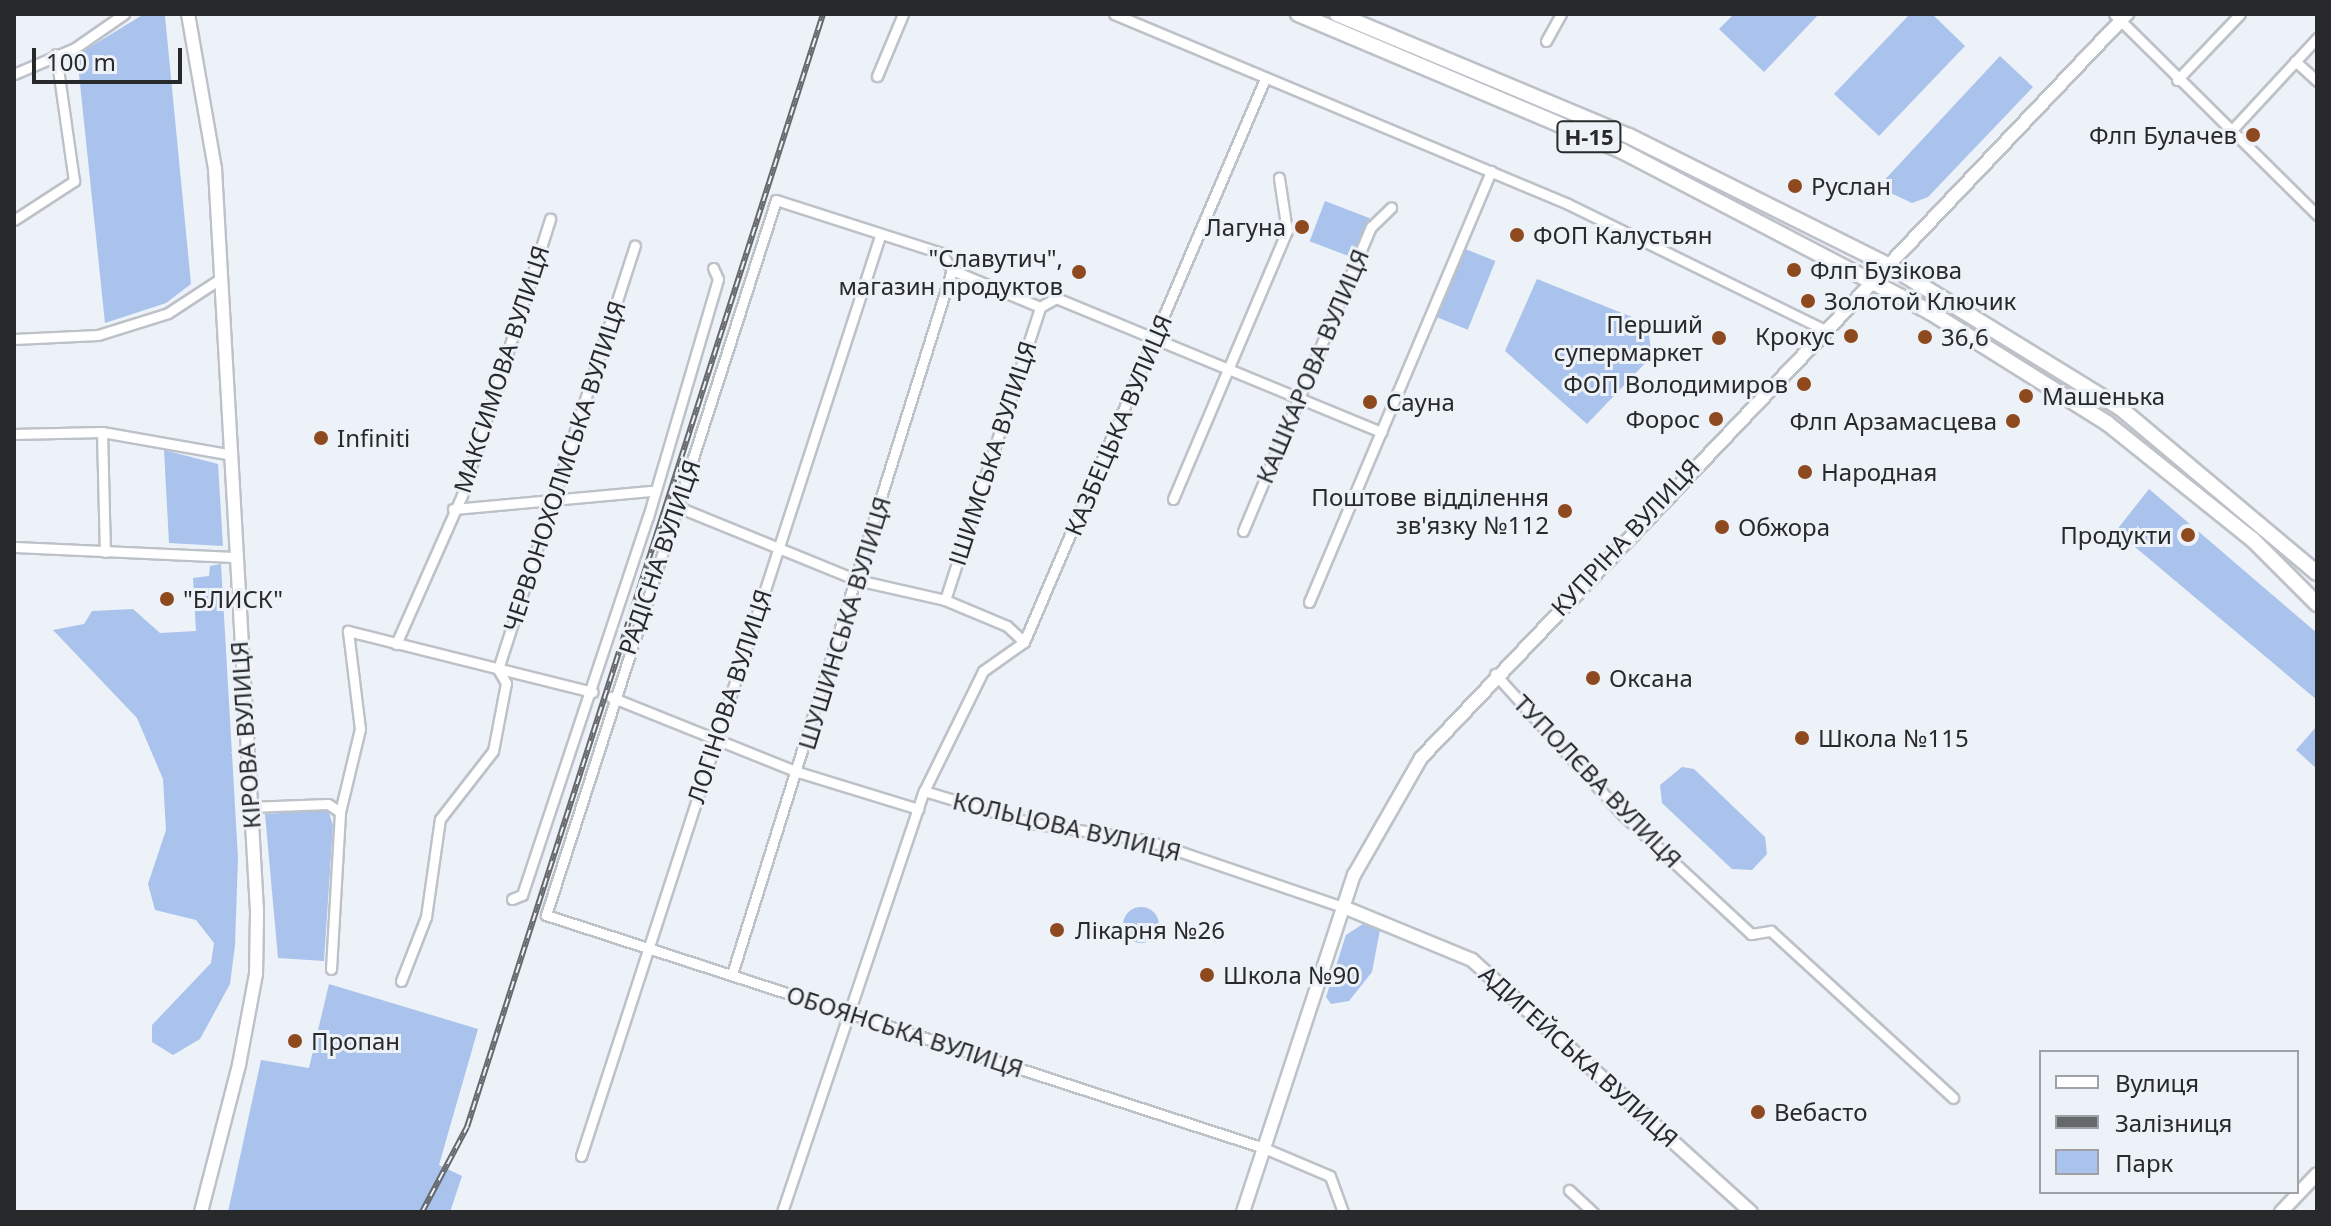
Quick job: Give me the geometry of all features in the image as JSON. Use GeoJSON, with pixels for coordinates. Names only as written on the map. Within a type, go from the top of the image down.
{"type":"FeatureCollection","features":[{"type":"Feature","properties":{"kind":"main road","name":"КІРОВА ВУЛИЦЯ"},"geometry":{"type":"LineString","coordinates":[[188,14],[215,169],[227,454],[256,974],[201,1212]]}},
{"type":"Feature","properties":{"kind":"main road","name":"Н-15"},"geometry":{"type":"LineString","coordinates":[[1298,14],[1622,151],[1871,281],[2107,423],[2252,539],[2317,604]]}},
{"type":"Feature","properties":{"kind":"main road","name":"Н-15"},"geometry":{"type":"LineString","coordinates":[[1337,14],[1629,136],[1888,265],[2119,407],[2317,573]]}},
{"type":"Feature","properties":{"kind":"main road","name":"КУПРІНА ВУЛИЦЯ"},"geometry":{"type":"LineString","coordinates":[[1243,1212],[1370,840],[1400,790],[1495,674],[1823,329],[1888,265],[2121,16]]}},
{"type":"Feature","properties":{"kind":"main road","name":"АДИГЕЙСЬКА ВУЛИЦЯ"},"geometry":{"type":"LineString","coordinates":[[1346,908],[1472,960],[1751,1212]]}},
{"type":"Feature","properties":{"kind":"main road"},"geometry":{"type":"LineString","coordinates":[[2299,1193],[2317,1174]]}},
{"type":"Feature","properties":{"kind":"main road"},"geometry":{"type":"LineString","coordinates":[[2281,1212],[2298,1194]]}},
{"type":"Feature","properties":{"kind":"street"},"geometry":{"type":"LineString","coordinates":[[14,74],[56,54],[124,14]]}},
{"type":"Feature","properties":{"kind":"street"},"geometry":{"type":"LineString","coordinates":[[877,76],[903,14]]}},
{"type":"Feature","properties":{"kind":"street"},"geometry":{"type":"LineString","coordinates":[[1114,14],[1491,171],[1823,329]]}},
{"type":"Feature","properties":{"kind":"street"},"geometry":{"type":"LineString","coordinates":[[1546,41],[1561,14]]}},
{"type":"Feature","properties":{"kind":"street"},"geometry":{"type":"LineString","coordinates":[[2177,80],[2240,14]]}},
{"type":"Feature","properties":{"kind":"street"},"geometry":{"type":"LineString","coordinates":[[2121,16],[2177,80],[2317,215]]}},
{"type":"Feature","properties":{"kind":"street"},"geometry":{"type":"LineString","coordinates":[[2231,131],[2317,38]]}},
{"type":"Feature","properties":{"kind":"street"},"geometry":{"type":"LineString","coordinates":[[14,220],[74,181],[56,54]]}},
{"type":"Feature","properties":{"kind":"street"},"geometry":{"type":"LineString","coordinates":[[2295,61],[2317,81]]}},
{"type":"Feature","properties":{"kind":"street","name":"КАЗБЕЦЬКА ВУЛИЦЯ"},"geometry":{"type":"LineString","coordinates":[[1024,642],[1265,79]]}},
{"type":"Feature","properties":{"kind":"street"},"geometry":{"type":"LineString","coordinates":[[1309,602],[1491,171]]}},
{"type":"Feature","properties":{"kind":"street"},"geometry":{"type":"LineString","coordinates":[[1173,499],[1287,231],[1279,178]]}},
{"type":"Feature","properties":{"kind":"street","name":"РАДІСНА ВУЛИЦЯ"},"geometry":{"type":"LineString","coordinates":[[546,915],[611,700],[678,507],[776,200],[880,236]]}},
{"type":"Feature","properties":{"kind":"street","name":"КАШКАРОВА ВУЛИЦЯ"},"geometry":{"type":"LineString","coordinates":[[1243,531],[1371,227],[1391,208]]}},
{"type":"Feature","properties":{"kind":"street","name":"МАКСИМОВА ВУЛИЦЯ"},"geometry":{"type":"LineString","coordinates":[[396,644],[453,509],[550,219]]}},
{"type":"Feature","properties":{"kind":"street"},"geometry":{"type":"LineString","coordinates":[[880,236],[941,253],[952,270],[1040,307],[1056,298],[1298,401],[1381,432]]}},
{"type":"Feature","properties":{"kind":"street","name":"ЛОГІНОВА ВУЛИЦЯ"},"geometry":{"type":"LineString","coordinates":[[581,1156],[880,236]]}},
{"type":"Feature","properties":{"kind":"street","name":"ЧЕРВОНОХОЛМСЬКА ВУЛИЦЯ"},"geometry":{"type":"LineString","coordinates":[[498,669],[556,500],[635,246]]}},
{"type":"Feature","properties":{"kind":"street","name":"РАДІСНА ВУЛИЦЯ"},"geometry":{"type":"LineString","coordinates":[[512,899],[522,895],[592,692],[718,279],[713,268]]}},
{"type":"Feature","properties":{"kind":"street","name":"ШУШИНСЬКА ВУЛИЦЯ"},"geometry":{"type":"LineString","coordinates":[[732,974],[798,772],[952,270]]}},
{"type":"Feature","properties":{"kind":"street"},"geometry":{"type":"LineString","coordinates":[[14,339],[98,335],[168,313],[220,279]]}},
{"type":"Feature","properties":{"kind":"street","name":"ІШИМСЬКА ВУЛИЦЯ"},"geometry":{"type":"LineString","coordinates":[[945,600],[1040,307]]}},
{"type":"Feature","properties":{"kind":"street"},"geometry":{"type":"LineString","coordinates":[[102,432],[105,552]]}},
{"type":"Feature","properties":{"kind":"street"},"geometry":{"type":"LineString","coordinates":[[14,434],[102,432],[227,454]]}},
{"type":"Feature","properties":{"kind":"street"},"geometry":{"type":"LineString","coordinates":[[453,509],[651,491]]}},
{"type":"Feature","properties":{"kind":"street"},"geometry":{"type":"LineString","coordinates":[[678,507],[857,580],[945,600],[1007,626],[1024,642],[983,671],[924,791],[852,1014],[782,1212]]}},
{"type":"Feature","properties":{"kind":"street"},"geometry":{"type":"LineString","coordinates":[[14,547],[235,557]]}},
{"type":"Feature","properties":{"kind":"street"},"geometry":{"type":"LineString","coordinates":[[331,969],[340,812],[360,729],[348,631],[592,692]]}},
{"type":"Feature","properties":{"kind":"street"},"geometry":{"type":"LineString","coordinates":[[401,981],[426,917],[440,819],[493,751],[506,683],[498,669]]}},
{"type":"Feature","properties":{"kind":"street","name":"ТУПОЛЄВА ВУЛИЦЯ"},"geometry":{"type":"LineString","coordinates":[[1495,674],[1623,815],[1751,934],[1771,931],[1953,1098]]}},
{"type":"Feature","properties":{"kind":"street"},"geometry":{"type":"LineString","coordinates":[[611,700],[798,772],[918,809]]}},
{"type":"Feature","properties":{"kind":"street","name":"КОЛЬЦОВА ВУЛИЦЯ"},"geometry":{"type":"LineString","coordinates":[[924,791],[1031,823],[1146,840],[1346,908]]}},
{"type":"Feature","properties":{"kind":"street"},"geometry":{"type":"LineString","coordinates":[[249,807],[328,804],[340,812]]}},
{"type":"Feature","properties":{"kind":"street","name":"ОБОЯНСЬКА ВУЛИЦЯ"},"geometry":{"type":"LineString","coordinates":[[546,915],[1264,1148]]}},
{"type":"Feature","properties":{"kind":"street"},"geometry":{"type":"LineString","coordinates":[[1264,1148],[1330,1176],[1343,1212]]}},
{"type":"Feature","properties":{"kind":"street"},"geometry":{"type":"LineString","coordinates":[[1569,1190],[1593,1212]]}},
{"type":"Feature","properties":{"kind":"green space"},"geometry":{"type":"Polygon","coordinates":[[[144,14],[165,16],[191,284],[166,303],[105,323],[77,55],[144,14]]]}},
{"type":"Feature","properties":{"kind":"green space"},"geometry":{"type":"Polygon","coordinates":[[[1734,14],[1819,14],[1764,72],[1719,29],[1734,14]]]}},
{"type":"Feature","properties":{"kind":"green space"},"geometry":{"type":"Polygon","coordinates":[[[1910,14],[1932,14],[1965,46],[1879,136],[1834,94],[1910,14]]]}},
{"type":"Feature","properties":{"kind":"green space"},"geometry":{"type":"Polygon","coordinates":[[[2000,56],[2033,87],[1928,197],[1912,203],[1878,187],[2000,56]]]}},
{"type":"Feature","properties":{"kind":"green space"},"geometry":{"type":"Polygon","coordinates":[[[1325,201],[1370,218],[1354,258],[1310,241],[1325,201]]]}},
{"type":"Feature","properties":{"kind":"green space"},"geometry":{"type":"Polygon","coordinates":[[[1463,248],[1495,261],[1468,330],[1435,317],[1463,248]]]}},
{"type":"Feature","properties":{"kind":"green space"},"geometry":{"type":"Polygon","coordinates":[[[1537,279],[1647,323],[1652,356],[1587,424],[1505,351],[1537,279]]]}},
{"type":"Feature","properties":{"kind":"green space"},"geometry":{"type":"Polygon","coordinates":[[[164,450],[218,464],[223,546],[169,543],[164,450]]]}},
{"type":"Feature","properties":{"kind":"green space"},"geometry":{"type":"Polygon","coordinates":[[[2149,489],[2317,633],[2317,700],[2116,531],[2149,489]]]}},
{"type":"Feature","properties":{"kind":"green space"},"geometry":{"type":"Polygon","coordinates":[[[221,564],[238,858],[235,945],[230,984],[200,1039],[173,1055],[152,1042],[152,1025],[211,963],[214,943],[196,920],[155,910],[148,884],[166,830],[163,779],[137,718],[53,630],[84,624],[92,611],[133,609],[160,633],[196,631],[193,578],[209,576],[210,566],[221,564]]]}},
{"type":"Feature","properties":{"kind":"green space"},"geometry":{"type":"Polygon","coordinates":[[[2317,726],[2317,769],[2296,750],[2317,726]]]}},
{"type":"Feature","properties":{"kind":"green space"},"geometry":{"type":"Polygon","coordinates":[[[1682,767],[1694,769],[1765,837],[1767,854],[1752,870],[1732,869],[1662,803],[1660,785],[1682,767]]]}},
{"type":"Feature","properties":{"kind":"green space"},"geometry":{"type":"Polygon","coordinates":[[[328,810],[333,825],[324,961],[278,958],[265,814],[328,810]]]}},
{"type":"Feature","properties":{"kind":"green space"},"geometry":{"type":"Polygon","coordinates":[[[1141,907],[1153,913],[1159,925],[1153,937],[1141,943],[1129,937],[1123,925],[1129,913],[1141,907]]]}},
{"type":"Feature","properties":{"kind":"green space"},"geometry":{"type":"Polygon","coordinates":[[[1366,922],[1380,930],[1372,972],[1349,1001],[1331,1004],[1326,997],[1346,935],[1366,922]]]}},
{"type":"Feature","properties":{"kind":"green space"},"geometry":{"type":"Polygon","coordinates":[[[329,984],[478,1029],[439,1165],[462,1176],[450,1212],[228,1212],[261,1060],[309,1068],[329,984]]]}},
{"type":"Feature","properties":{"kind":"railway"},"geometry":{"type":"LineString","coordinates":[[422,1212],[467,1127],[823,14]]}},
{"type":"Feature","properties":{"kind":"place","name":"Флп Булачев"},"geometry":{"type":"Point","coordinates":[2253,135]}},
{"type":"Feature","properties":{"kind":"place","name":"Руслан"},"geometry":{"type":"Point","coordinates":[1795,186]}},
{"type":"Feature","properties":{"kind":"place","name":"Лагуна"},"geometry":{"type":"Point","coordinates":[1302,227]}},
{"type":"Feature","properties":{"kind":"place","name":"ФОП Калустьян"},"geometry":{"type":"Point","coordinates":[1517,235]}},
{"type":"Feature","properties":{"kind":"place","name":"Флп Бузікова"},"geometry":{"type":"Point","coordinates":[1794,270]}},
{"type":"Feature","properties":{"kind":"place","name":"\"Славутич\", магазин продуктов"},"geometry":{"type":"Point","coordinates":[1079,272]}},
{"type":"Feature","properties":{"kind":"place","name":"Золотой Ключик"},"geometry":{"type":"Point","coordinates":[1808,301]}},
{"type":"Feature","properties":{"kind":"place","name":"Крокус"},"geometry":{"type":"Point","coordinates":[1851,336]}},
{"type":"Feature","properties":{"kind":"place","name":"36,6"},"geometry":{"type":"Point","coordinates":[1925,337]}},
{"type":"Feature","properties":{"kind":"place","name":"Перший супермаркет"},"geometry":{"type":"Point","coordinates":[1719,338]}},
{"type":"Feature","properties":{"kind":"place","name":"ФОП Володимиров"},"geometry":{"type":"Point","coordinates":[1804,384]}},
{"type":"Feature","properties":{"kind":"place","name":"Машенька"},"geometry":{"type":"Point","coordinates":[2026,396]}},
{"type":"Feature","properties":{"kind":"place","name":"Сауна"},"geometry":{"type":"Point","coordinates":[1370,402]}},
{"type":"Feature","properties":{"kind":"place","name":"Форос"},"geometry":{"type":"Point","coordinates":[1716,419]}},
{"type":"Feature","properties":{"kind":"place","name":"Флп Арзамасцева"},"geometry":{"type":"Point","coordinates":[2013,421]}},
{"type":"Feature","properties":{"kind":"place","name":"Infiniti"},"geometry":{"type":"Point","coordinates":[321,438]}},
{"type":"Feature","properties":{"kind":"place","name":"Народная"},"geometry":{"type":"Point","coordinates":[1805,472]}},
{"type":"Feature","properties":{"kind":"place","name":"Поштове відділення зв'язку №112"},"geometry":{"type":"Point","coordinates":[1565,511]}},
{"type":"Feature","properties":{"kind":"place","name":"Обжора"},"geometry":{"type":"Point","coordinates":[1722,527]}},
{"type":"Feature","properties":{"kind":"place","name":"Продукти"},"geometry":{"type":"Point","coordinates":[2188,535]}},
{"type":"Feature","properties":{"kind":"place","name":"\"БЛИСК\""},"geometry":{"type":"Point","coordinates":[167,599]}},
{"type":"Feature","properties":{"kind":"place","name":"Оксана"},"geometry":{"type":"Point","coordinates":[1593,678]}},
{"type":"Feature","properties":{"kind":"place","name":"Школа №115"},"geometry":{"type":"Point","coordinates":[1802,738]}},
{"type":"Feature","properties":{"kind":"place","name":"Лікарня №26"},"geometry":{"type":"Point","coordinates":[1057,930]}},
{"type":"Feature","properties":{"kind":"place","name":"Школа №90"},"geometry":{"type":"Point","coordinates":[1207,975]}},
{"type":"Feature","properties":{"kind":"place","name":"Пропан"},"geometry":{"type":"Point","coordinates":[295,1041]}},
{"type":"Feature","properties":{"kind":"place","name":"Вебасто"},"geometry":{"type":"Point","coordinates":[1758,1112]}}]}
